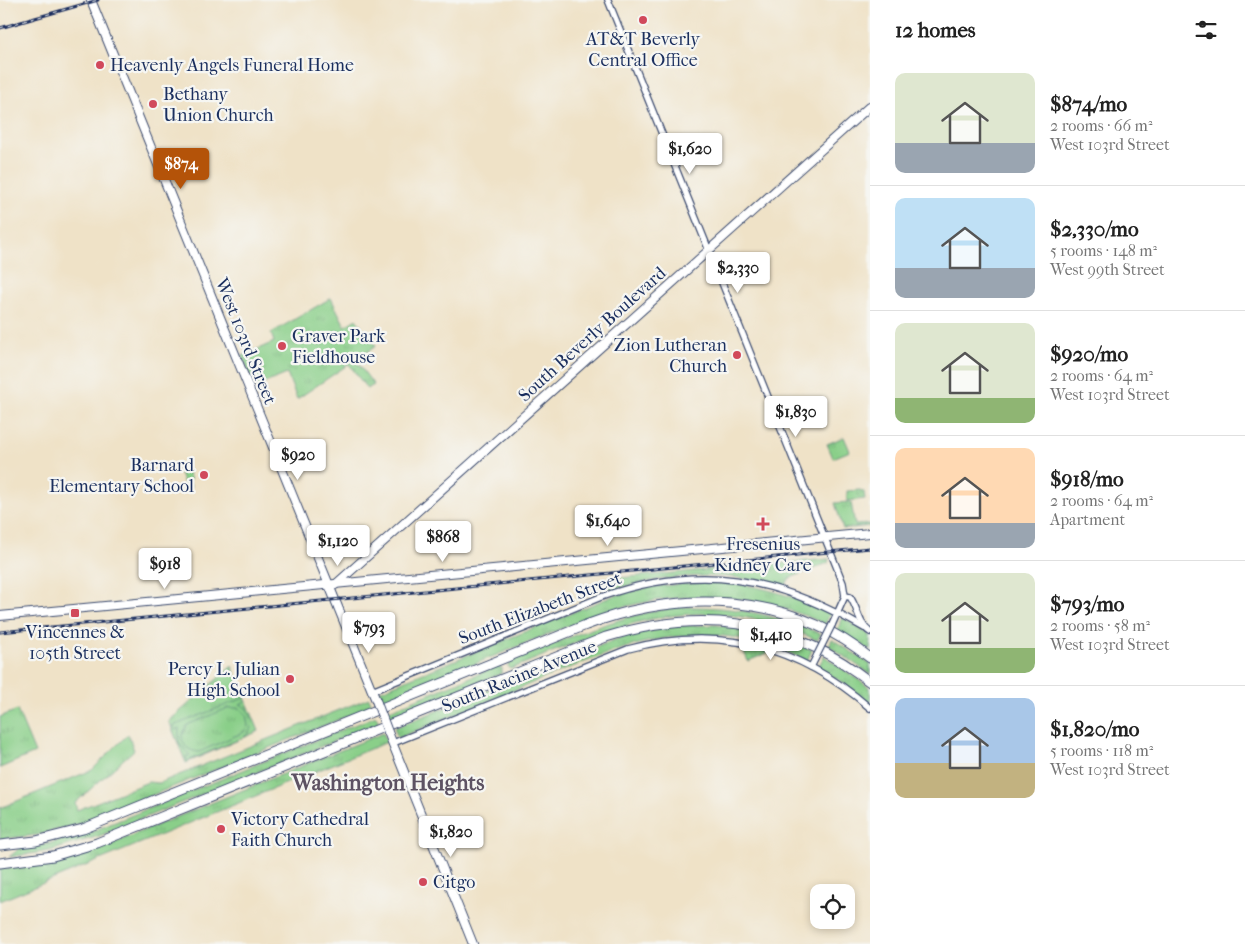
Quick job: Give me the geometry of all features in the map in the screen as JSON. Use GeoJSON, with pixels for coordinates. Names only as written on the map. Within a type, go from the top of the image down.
{"type":"FeatureCollection","features":[{"type":"Feature","properties":{"kind":"highway"},"geometry":{"type":"LineString","coordinates":[[0,845],[36,841],[83,828],[586,625],[632,609],[674,602],[753,606],[808,623],[849,644],[870,658]]}},
{"type":"Feature","properties":{"kind":"highway"},"geometry":{"type":"LineString","coordinates":[[0,863],[53,856],[97,843],[606,637],[660,623],[727,621],[768,629],[797,638],[826,652],[870,682]]}},
{"type":"Feature","properties":{"kind":"main road","name":"West 103rd Street"},"geometry":{"type":"LineString","coordinates":[[91,0],[332,585],[392,743],[474,944]]}},
{"type":"Feature","properties":{"kind":"main road","name":"South Beverly Boulevard"},"geometry":{"type":"LineString","coordinates":[[332,585],[870,106]]}},
{"type":"Feature","properties":{"kind":"main road"},"geometry":{"type":"LineString","coordinates":[[0,616],[870,533]]}},
{"type":"Feature","properties":{"kind":"street"},"geometry":{"type":"LineString","coordinates":[[608,0],[848,597],[867,630]]}},
{"type":"Feature","properties":{"kind":"street","name":"South Elizabeth Street"},"geometry":{"type":"LineString","coordinates":[[372,691],[601,597],[645,585],[704,579],[752,582],[787,590],[839,613],[867,630]]}},
{"type":"Feature","properties":{"kind":"street"},"geometry":{"type":"LineString","coordinates":[[810,667],[848,597]]}},
{"type":"Feature","properties":{"kind":"street","name":"South Racine Avenue"},"geometry":{"type":"LineString","coordinates":[[392,743],[614,654],[658,642],[693,638],[736,641],[766,648],[810,667],[845,688],[870,708]]}},
{"type":"Feature","properties":{"kind":"green space"},"geometry":{"type":"Polygon","coordinates":[[[331,298],[345,326],[356,319],[376,346],[355,360],[374,385],[367,389],[349,364],[297,399],[287,374],[255,387],[242,356],[274,342],[271,333],[331,298]]]}},
{"type":"Feature","properties":{"kind":"green space"},"geometry":{"type":"Polygon","coordinates":[[[844,437],[850,451],[833,458],[827,444],[844,437]]]}},
{"type":"Feature","properties":{"kind":"green space"},"geometry":{"type":"Polygon","coordinates":[[[185,465],[191,480],[189,481],[191,487],[186,489],[178,468],[185,465]]]}},
{"type":"Feature","properties":{"kind":"green space"},"geometry":{"type":"Polygon","coordinates":[[[860,490],[864,492],[865,499],[847,501],[847,491],[860,490]]]}},
{"type":"Feature","properties":{"kind":"green space"},"geometry":{"type":"Polygon","coordinates":[[[851,502],[855,525],[870,524],[870,526],[843,529],[835,503],[851,502]]]}},
{"type":"Feature","properties":{"kind":"green space"},"geometry":{"type":"Polygon","coordinates":[[[829,559],[828,563],[790,578],[784,587],[729,577],[695,576],[661,579],[611,590],[607,579],[829,559]]]}},
{"type":"Feature","properties":{"kind":"green space"},"geometry":{"type":"Polygon","coordinates":[[[704,582],[738,584],[769,590],[831,612],[825,624],[767,604],[737,599],[677,598],[648,602],[618,608],[588,618],[383,701],[379,691],[613,596],[650,587],[704,582]]]}},
{"type":"Feature","properties":{"kind":"green space"},"geometry":{"type":"Polygon","coordinates":[[[682,607],[718,608],[770,616],[821,634],[817,640],[774,624],[734,616],[697,614],[661,617],[589,638],[511,669],[508,667],[509,662],[594,628],[637,615],[682,607]]]}},
{"type":"Feature","properties":{"kind":"green space"},"geometry":{"type":"Polygon","coordinates":[[[843,618],[870,635],[870,650],[837,630],[843,618]]]}},
{"type":"Feature","properties":{"kind":"green space"},"geometry":{"type":"Polygon","coordinates":[[[716,625],[765,634],[812,650],[807,661],[770,646],[736,638],[704,635],[673,637],[642,643],[577,665],[398,738],[394,728],[627,635],[673,626],[716,625]]]}},
{"type":"Feature","properties":{"kind":"green space"},"geometry":{"type":"Polygon","coordinates":[[[832,639],[870,664],[870,674],[829,646],[832,639]]]}},
{"type":"Feature","properties":{"kind":"green space"},"geometry":{"type":"Polygon","coordinates":[[[741,645],[770,652],[748,661],[741,645]]]}},
{"type":"Feature","properties":{"kind":"green space"},"geometry":{"type":"Polygon","coordinates":[[[824,656],[870,688],[870,704],[839,680],[818,668],[824,656]]]}},
{"type":"Feature","properties":{"kind":"green space"},"geometry":{"type":"Polygon","coordinates":[[[232,666],[259,731],[186,763],[169,721],[232,666]]]}},
{"type":"Feature","properties":{"kind":"green space"},"geometry":{"type":"Polygon","coordinates":[[[498,666],[502,668],[502,673],[390,718],[387,711],[498,666]]]}},
{"type":"Feature","properties":{"kind":"green space"},"geometry":{"type":"Polygon","coordinates":[[[244,698],[245,702],[240,704],[248,711],[252,720],[250,730],[243,738],[187,761],[186,757],[190,755],[179,743],[179,728],[175,730],[173,726],[244,698]],[[228,708],[187,725],[182,736],[185,745],[189,749],[199,752],[244,732],[248,726],[246,714],[239,708],[228,708]]]}},
{"type":"Feature","properties":{"kind":"green space"},"geometry":{"type":"Polygon","coordinates":[[[369,698],[372,706],[86,822],[38,835],[0,839],[0,808],[92,770],[128,734],[134,750],[75,803],[77,810],[148,782],[159,783],[369,698]]]}},
{"type":"Feature","properties":{"kind":"green space"},"geometry":{"type":"Polygon","coordinates":[[[17,710],[35,753],[0,768],[0,717],[17,710]]]}},
{"type":"Feature","properties":{"kind":"green space"},"geometry":{"type":"Polygon","coordinates":[[[376,716],[379,723],[99,836],[49,851],[9,857],[20,848],[43,845],[88,833],[376,716]]]}},
{"type":"Feature","properties":{"kind":"green space"},"geometry":{"type":"Polygon","coordinates":[[[383,733],[387,742],[0,901],[0,869],[51,863],[96,850],[383,733]]]}},
{"type":"Feature","properties":{"kind":"railway"},"geometry":{"type":"LineString","coordinates":[[0,28],[98,0]]}},
{"type":"Feature","properties":{"kind":"railway"},"geometry":{"type":"LineString","coordinates":[[0,632],[870,548]]}},
{"type":"Feature","properties":{"kind":"place","name":"AT&T Beverly Central Office"},"geometry":{"type":"Point","coordinates":[643,20]}},
{"type":"Feature","properties":{"kind":"place","name":"Heavenly Angels Funeral Home"},"geometry":{"type":"Point","coordinates":[100,65]}},
{"type":"Feature","properties":{"kind":"place","name":"Bethany Union Church"},"geometry":{"type":"Point","coordinates":[153,104]}},
{"type":"Feature","properties":{"kind":"place","name":"Graver Park Fieldhouse"},"geometry":{"type":"Point","coordinates":[282,346]}},
{"type":"Feature","properties":{"kind":"place","name":"Zion Lutheran Church"},"geometry":{"type":"Point","coordinates":[737,355]}},
{"type":"Feature","properties":{"kind":"place","name":"Barnard Elementary School"},"geometry":{"type":"Point","coordinates":[204,475]}},
{"type":"Feature","properties":{"kind":"place","name":"Fresenius Kidney Care"},"geometry":{"type":"Point","coordinates":[763,524]}},
{"type":"Feature","properties":{"kind":"place","name":"Vincennes & 105th Street"},"geometry":{"type":"Point","coordinates":[75,613]}},
{"type":"Feature","properties":{"kind":"place","name":"Percy L. Julian High School"},"geometry":{"type":"Point","coordinates":[290,679]}},
{"type":"Feature","properties":{"kind":"place","name":"Victory Cathedral Faith Church"},"geometry":{"type":"Point","coordinates":[221,829]}},
{"type":"Feature","properties":{"kind":"place","name":"Citgo"},"geometry":{"type":"Point","coordinates":[423,882]}},
{"type":"Feature","properties":{"kind":"district","name":"Washington Heights"},"geometry":{"type":"Point","coordinates":[388,782]}}]}
